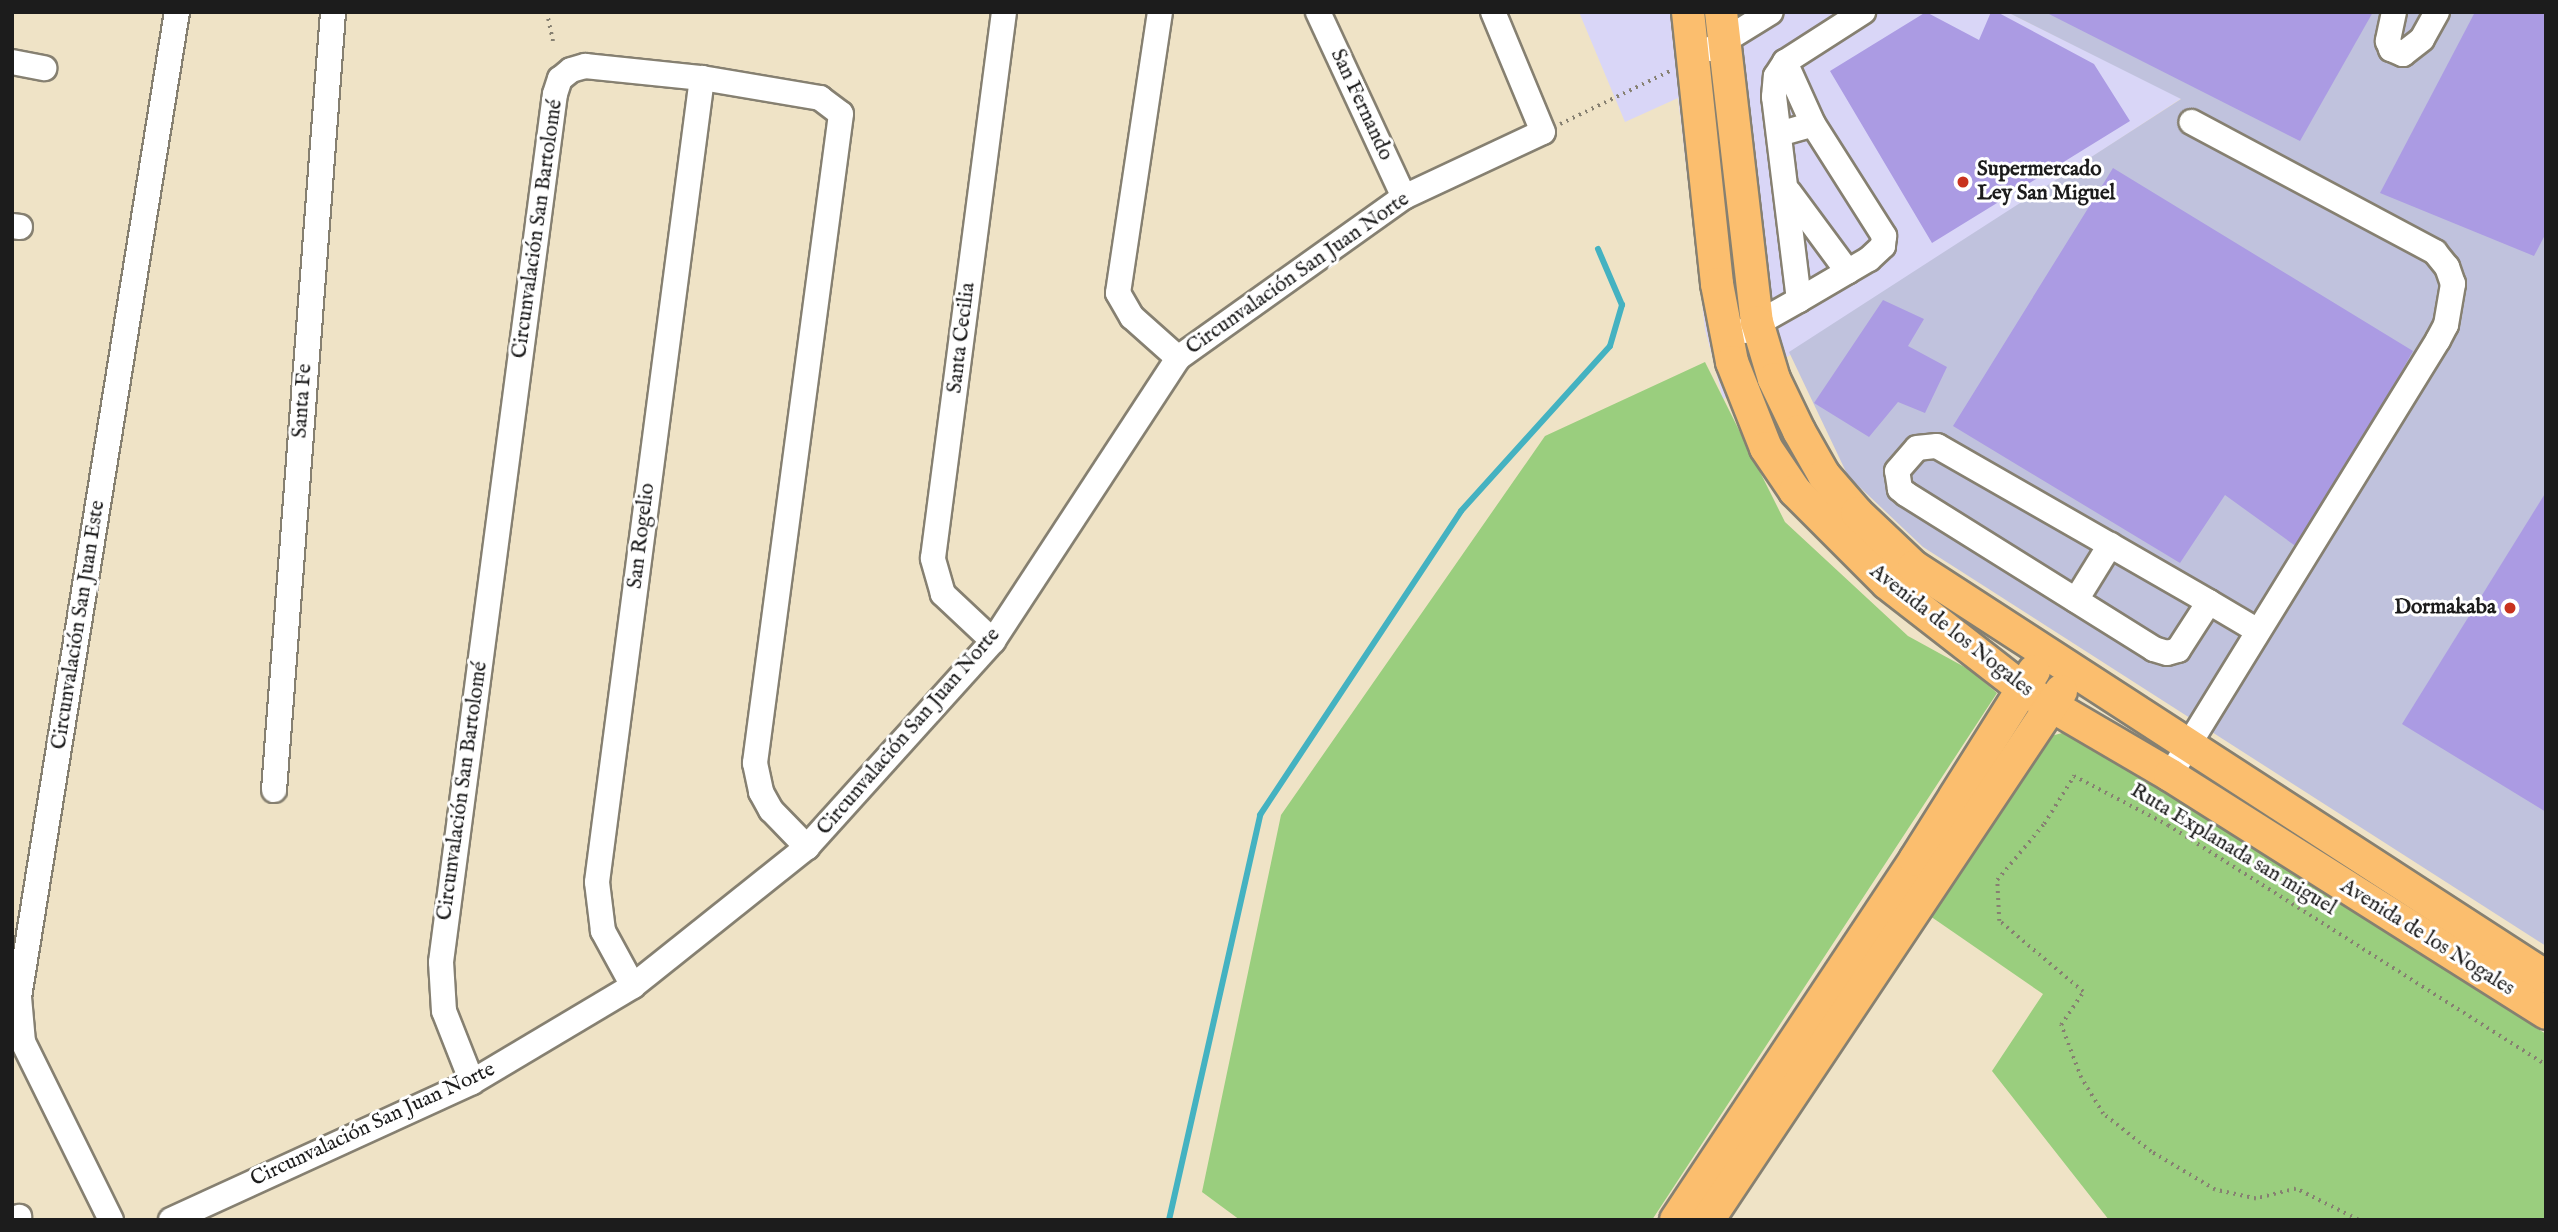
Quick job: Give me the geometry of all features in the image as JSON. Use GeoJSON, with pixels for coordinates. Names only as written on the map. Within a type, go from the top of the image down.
{"type":"FeatureCollection","features":[{"type":"Feature","properties":{"kind":"main road","name":"Avenida de los Nogales"},"geometry":{"type":"LineString","coordinates":[[1688,12],[1696,59],[1717,284],[1728,342],[1744,397],[1766,448],[1795,491],[1887,583],[2023,688],[2170,775],[2546,1013]]}},
{"type":"Feature","properties":{"kind":"main road","name":"Avenida de los Nogales"},"geometry":{"type":"LineString","coordinates":[[1723,26],[1757,322],[1774,379],[1824,475],[1857,513],[1914,567],[2546,977]]}},
{"type":"Feature","properties":{"kind":"main road"},"geometry":{"type":"LineString","coordinates":[[1708,1220],[1927,868],[2023,688],[2046,652]]}},
{"type":"Feature","properties":{"kind":"main road"},"geometry":{"type":"LineString","coordinates":[[1676,1220],[1927,868],[2051,707],[2074,670]]}},
{"type":"Feature","properties":{"kind":"street","name":"Circunvalación San Juan Este"},"geometry":{"type":"LineString","coordinates":[[111,1220],[23,1042],[19,997],[177,12]]}},
{"type":"Feature","properties":{"kind":"street","name":"Santa Fe"},"geometry":{"type":"LineString","coordinates":[[274,790],[333,12]]}},
{"type":"Feature","properties":{"kind":"street","name":"Santa Cecilia"},"geometry":{"type":"LineString","coordinates":[[993,640],[943,594],[933,558],[1004,12]]}},
{"type":"Feature","properties":{"kind":"street"},"geometry":{"type":"LineString","coordinates":[[1160,12],[1118,293],[1132,317],[1178,358]]}},
{"type":"Feature","properties":{"kind":"street","name":"San Fernando"},"geometry":{"type":"LineString","coordinates":[[1318,12],[1404,197]]}},
{"type":"Feature","properties":{"kind":"street"},"geometry":{"type":"LineString","coordinates":[[1493,12],[1543,132]]}},
{"type":"Feature","properties":{"kind":"street"},"geometry":{"type":"LineString","coordinates":[[1696,59],[1723,26],[1770,12]]}},
{"type":"Feature","properties":{"kind":"street"},"geometry":{"type":"LineString","coordinates":[[1799,300],[1788,192],[1774,97],[1776,76],[1785,62],[1863,12]]}},
{"type":"Feature","properties":{"kind":"street"},"geometry":{"type":"LineString","coordinates":[[2394,12],[2388,41],[2391,49],[2403,54],[2422,39],[2437,12]]}},
{"type":"Feature","properties":{"kind":"street"},"geometry":{"type":"LineString","coordinates":[[12,62],[44,68]]}},
{"type":"Feature","properties":{"kind":"street"},"geometry":{"type":"LineString","coordinates":[[1728,342],[1757,322],[1848,272],[1878,252],[1884,236],[1813,124],[1785,62]]}},
{"type":"Feature","properties":{"kind":"street","name":"Circunvalación San Bartolomé"},"geometry":{"type":"LineString","coordinates":[[472,1082],[444,1011],[441,962],[555,94],[560,79],[585,66],[702,78],[820,98],[841,114],[755,763],[761,792],[771,810],[807,848]]}},
{"type":"Feature","properties":{"kind":"street","name":"San Rogelio"},"geometry":{"type":"LineString","coordinates":[[633,986],[604,931],[597,882],[702,78]]}},
{"type":"Feature","properties":{"kind":"street"},"geometry":{"type":"LineString","coordinates":[[2170,775],[2438,340],[2446,325],[2453,284],[2447,267],[2435,253],[2192,122]]}},
{"type":"Feature","properties":{"kind":"street"},"geometry":{"type":"LineString","coordinates":[[1779,134],[1813,124]]}},
{"type":"Feature","properties":{"kind":"street","name":"Circunvalación San Juan Norte"},"geometry":{"type":"LineString","coordinates":[[171,1220],[472,1082],[633,986],[807,848],[993,640],[1178,358],[1404,197],[1543,132]]}},
{"type":"Feature","properties":{"kind":"street"},"geometry":{"type":"LineString","coordinates":[[1788,192],[1848,272]]}},
{"type":"Feature","properties":{"kind":"street"},"geometry":{"type":"LineString","coordinates":[[2209,603],[2178,650],[2167,653],[1906,494],[1900,489],[1898,471],[1917,448],[1937,446],[2258,631]]}},
{"type":"Feature","properties":{"kind":"street"},"geometry":{"type":"LineString","coordinates":[[2077,600],[2110,545]]}},
{"type":"Feature","properties":{"kind":"path"},"geometry":{"type":"LineString","coordinates":[[547,12],[553,41]]}},
{"type":"Feature","properties":{"kind":"path"},"geometry":{"type":"LineString","coordinates":[[1543,132],[1696,59]]}},
{"type":"Feature","properties":{"kind":"path","name":"Ruta Explanada san miguel"},"geometry":{"type":"LineString","coordinates":[[2358,1220],[2296,1189],[2256,1199],[2215,1190],[2151,1152],[2103,1114],[2081,1078],[2061,1025],[2083,992],[1999,921],[1997,880],[2044,824],[2074,776],[2168,825],[2546,1065]]}},
{"type":"Feature","properties":{"kind":"shaded area"},"geometry":{"type":"Polygon","coordinates":[[[1579,12],[2007,12],[2182,98],[1723,399],[1705,329],[1678,98],[1625,122],[1579,12]]]}},
{"type":"Feature","properties":{"kind":"shaded area"},"geometry":{"type":"Polygon","coordinates":[[[2007,12],[2546,12],[2546,946],[1923,547],[1848,476],[1789,352],[2181,99],[2007,12]]]}},
{"type":"Feature","properties":{"kind":"green space"},"geometry":{"type":"Polygon","coordinates":[[[1705,362],[1785,522],[1908,636],[1970,670],[1997,693],[1652,1220],[1240,1220],[1202,1192],[1281,815],[1545,436],[1705,362]]]}},
{"type":"Feature","properties":{"kind":"green space"},"geometry":{"type":"Polygon","coordinates":[[[2066,732],[2113,756],[2546,1034],[2546,1220],[2109,1220],[1992,1071],[2043,994],[1930,916],[2047,737],[2066,732]]]}},
{"type":"Feature","properties":{"kind":"building","name":"Supermercado Ley San Miguel"},"geometry":{"type":"Polygon","coordinates":[[[1926,12],[1979,40],[1991,12],[1997,12],[2094,64],[2130,121],[1932,243],[1830,71],[1926,12]]]}},
{"type":"Feature","properties":{"kind":"building"},"geometry":{"type":"Polygon","coordinates":[[[2045,12],[2373,12],[2300,141],[2045,12]]]}},
{"type":"Feature","properties":{"kind":"building"},"geometry":{"type":"Polygon","coordinates":[[[2475,12],[2546,12],[2546,233],[2534,256],[2380,193],[2475,12]]]}},
{"type":"Feature","properties":{"kind":"building"},"geometry":{"type":"Polygon","coordinates":[[[2113,168],[2413,351],[2301,550],[2225,495],[2180,563],[1953,426],[2113,168]]]}},
{"type":"Feature","properties":{"kind":"building"},"geometry":{"type":"Polygon","coordinates":[[[1883,300],[1924,319],[1908,346],[1947,367],[1925,413],[1898,402],[1869,437],[1814,403],[1883,300]]]}},
{"type":"Feature","properties":{"kind":"building","name":"Dormakaba"},"geometry":{"type":"Polygon","coordinates":[[[2546,492],[2546,812],[2402,724],[2546,492]]]}},
{"type":"Feature","properties":{"kind":"waterway"},"geometry":{"type":"LineString","coordinates":[[1169,1220],[1260,815],[1461,511],[1610,346],[1622,305],[1598,249]]}},
{"type":"Feature","properties":{"kind":"place","name":"Supermercado Ley San Miguel"},"geometry":{"type":"Point","coordinates":[1963,182]}},
{"type":"Feature","properties":{"kind":"place","name":"Dormakaba"},"geometry":{"type":"Point","coordinates":[2510,608]}}]}
